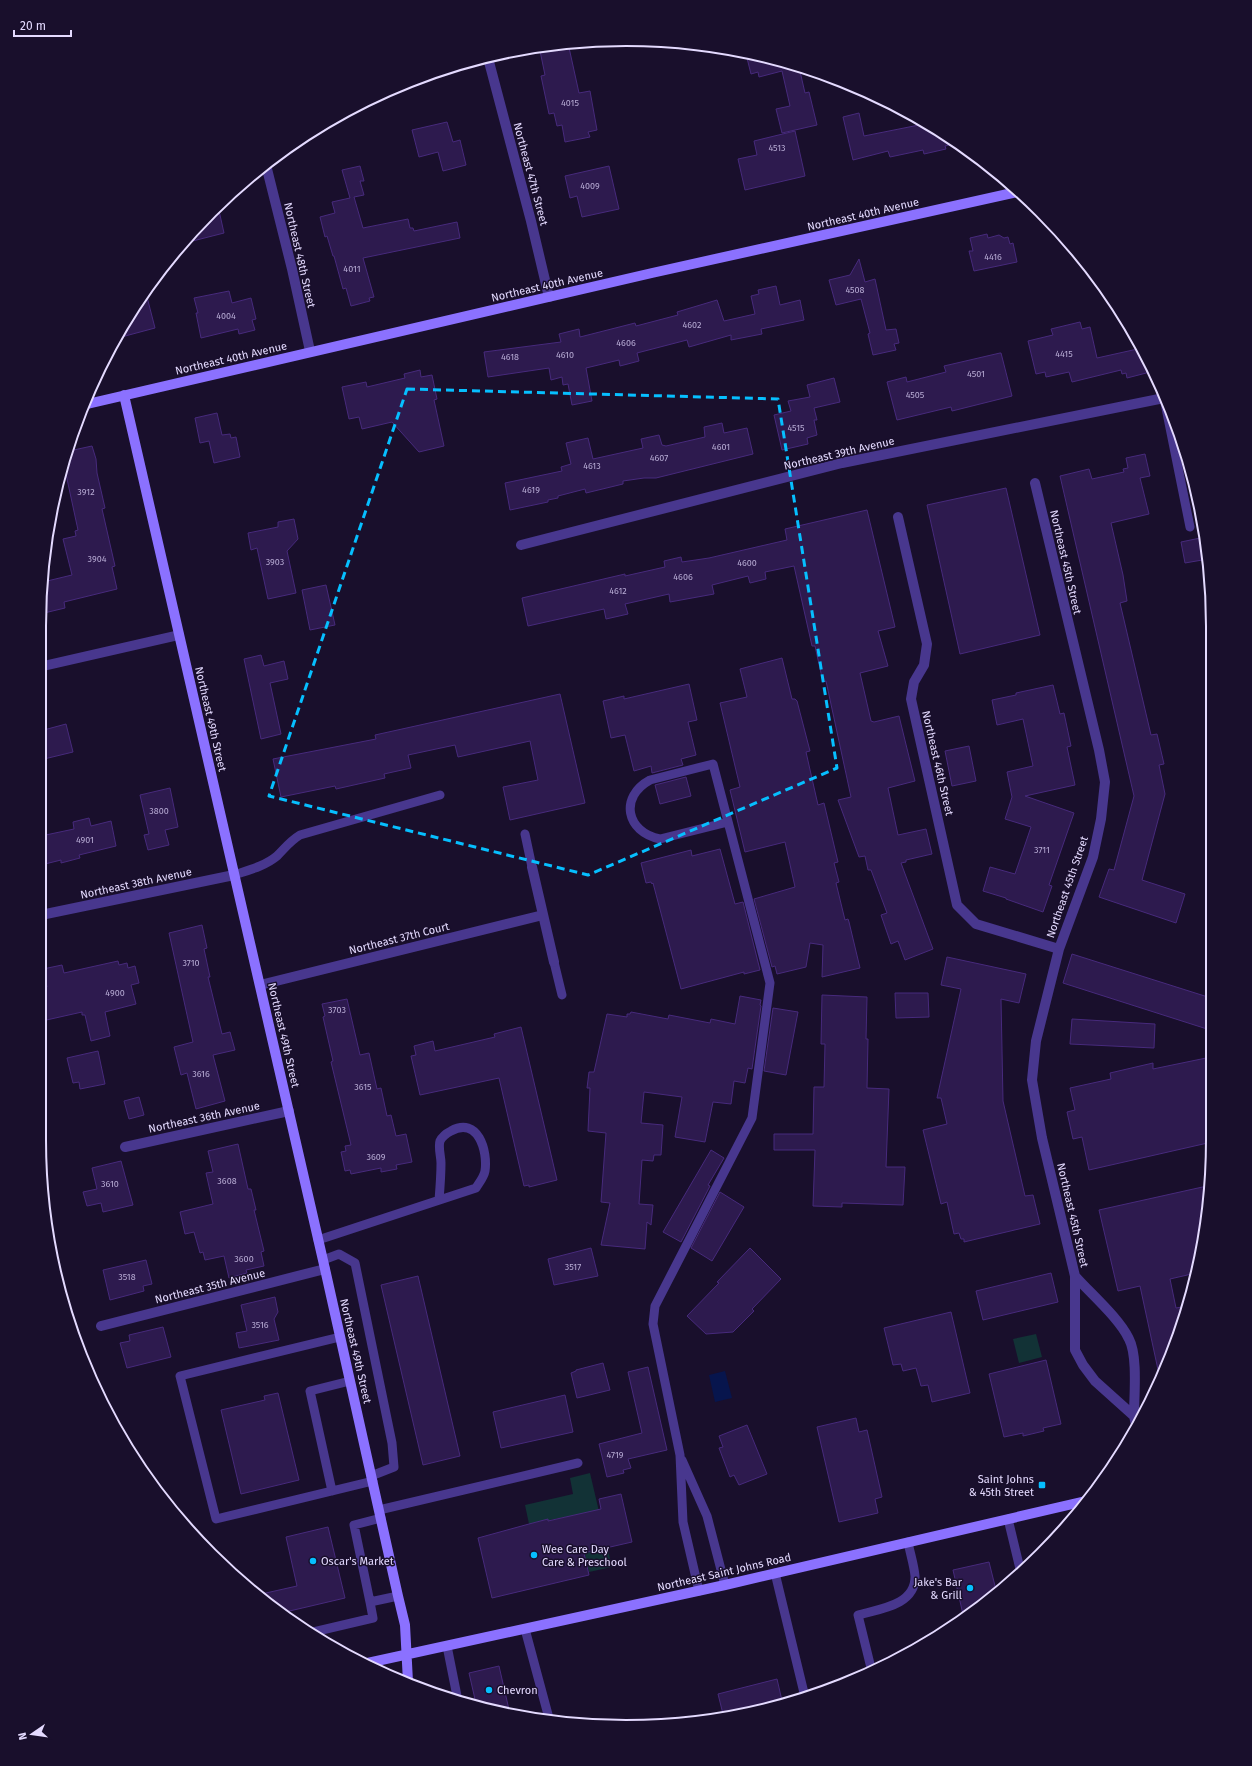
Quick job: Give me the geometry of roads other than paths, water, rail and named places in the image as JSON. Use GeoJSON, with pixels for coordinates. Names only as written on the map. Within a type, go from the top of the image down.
{"type":"FeatureCollection","features":[{"type":"Feature","properties":{"kind":"street","name":"Northeast 47th Street"},"geometry":{"type":"LineString","coordinates":[[489,63],[531,221],[549,297]]}},
{"type":"Feature","properties":{"kind":"street","name":"Northeast 48th Street"},"geometry":{"type":"LineString","coordinates":[[267,171],[292,269],[310,352]]}},
{"type":"Feature","properties":{"kind":"street","name":"Northeast 40th Avenue"},"geometry":{"type":"LineString","coordinates":[[90,403],[549,297],[1011,193]]}},
{"type":"Feature","properties":{"kind":"street","name":"Northeast 49th Street"},"geometry":{"type":"LineString","coordinates":[[124,396],[289,1111],[380,1514],[404,1625],[408,1677]]}},
{"type":"Feature","properties":{"kind":"street","name":"Northeast 39th Avenue"},"geometry":{"type":"LineString","coordinates":[[522,545],[842,463],[1160,399]]}},
{"type":"Feature","properties":{"kind":"street","name":"Northeast 45th Street"},"geometry":{"type":"LineString","coordinates":[[1035,483],[1099,750],[1105,782],[1102,819],[1092,857],[1059,949],[1036,1041],[1032,1080],[1042,1138],[1075,1276],[1075,1350],[1083,1365],[1095,1381],[1134,1420]]}},
{"type":"Feature","properties":{"kind":"street","name":"Northeast 46th Street"},"geometry":{"type":"LineString","coordinates":[[898,517],[927,644],[924,665],[914,682],[911,699],[957,904],[976,924],[1059,949]]}},
{"type":"Feature","properties":{"kind":"street"},"geometry":{"type":"LineString","coordinates":[[46,665],[180,635]]}},
{"type":"Feature","properties":{"kind":"street"},"geometry":{"type":"LineString","coordinates":[[532,867],[554,962]]}},
{"type":"Feature","properties":{"kind":"street","name":"Northeast 38th Avenue"},"geometry":{"type":"LineString","coordinates":[[46,914],[234,875]]}},
{"type":"Feature","properties":{"kind":"street","name":"Northeast 37th Court"},"geometry":{"type":"LineString","coordinates":[[260,985],[543,915]]}},
{"type":"Feature","properties":{"kind":"street","name":"Northeast 36th Avenue"},"geometry":{"type":"LineString","coordinates":[[125,1147],[289,1111]]}},
{"type":"Feature","properties":{"kind":"street","name":"Northeast 35th Avenue"},"geometry":{"type":"LineString","coordinates":[[101,1326],[324,1264]]}},
{"type":"Feature","properties":{"kind":"street","name":"Northeast 45th Street"},"geometry":{"type":"LineString","coordinates":[[1075,1276],[1121,1327],[1130,1340],[1134,1356],[1135,1417]]}},
{"type":"Feature","properties":{"kind":"street","name":"Northeast Saint Johns Road"},"geometry":{"type":"LineString","coordinates":[[373,1662],[699,1591],[1078,1503]]}},
{"type":"Feature","properties":{"kind":"lane"},"geometry":{"type":"LineString","coordinates":[[1169,424],[1190,527]]}},
{"type":"Feature","properties":{"kind":"lane"},"geometry":{"type":"LineString","coordinates":[[699,1591],[683,1522],[680,1455],[653,1324],[655,1306],[752,1118],[770,983],[728,822],[712,764],[650,780],[641,785],[634,793],[630,803],[630,813],[634,823],[649,837],[660,839],[728,822]]}},
{"type":"Feature","properties":{"kind":"lane"},"geometry":{"type":"LineString","coordinates":[[234,875],[261,866],[276,856],[290,841],[300,835],[440,795]]}},
{"type":"Feature","properties":{"kind":"lane"},"geometry":{"type":"LineString","coordinates":[[525,834],[532,867]]}},
{"type":"Feature","properties":{"kind":"lane"},"geometry":{"type":"LineString","coordinates":[[554,962],[562,995]]}},
{"type":"Feature","properties":{"kind":"lane"},"geometry":{"type":"LineString","coordinates":[[318,1240],[476,1188],[485,1172],[485,1155],[481,1139],[474,1130],[464,1127],[456,1128],[446,1133],[440,1141],[441,1180],[439,1200]]}},
{"type":"Feature","properties":{"kind":"lane"},"geometry":{"type":"LineString","coordinates":[[324,1264],[339,1254],[355,1264],[392,1443],[394,1467],[372,1479],[332,1491],[216,1519],[180,1376],[340,1336]]}},
{"type":"Feature","properties":{"kind":"lane"},"geometry":{"type":"LineString","coordinates":[[332,1491],[310,1392],[350,1381]]}},
{"type":"Feature","properties":{"kind":"lane"},"geometry":{"type":"LineString","coordinates":[[680,1455],[707,1516],[725,1585]]}},
{"type":"Feature","properties":{"kind":"lane"},"geometry":{"type":"LineString","coordinates":[[318,1631],[373,1618],[354,1525],[380,1514],[578,1463]]}},
{"type":"Feature","properties":{"kind":"lane"},"geometry":{"type":"LineString","coordinates":[[1008,1519],[1019,1566]]}},
{"type":"Feature","properties":{"kind":"lane"},"geometry":{"type":"LineString","coordinates":[[870,1666],[858,1615],[902,1602],[909,1595],[915,1578],[908,1542]]}},
{"type":"Feature","properties":{"kind":"lane"},"geometry":{"type":"LineString","coordinates":[[775,1573],[804,1692]]}},
{"type":"Feature","properties":{"kind":"lane"},"geometry":{"type":"LineString","coordinates":[[370,1602],[398,1596]]}},
{"type":"Feature","properties":{"kind":"lane"},"geometry":{"type":"LineString","coordinates":[[525,1629],[548,1715]]}},
{"type":"Feature","properties":{"kind":"lane"},"geometry":{"type":"LineString","coordinates":[[447,1646],[457,1694]]}},
{"type":"Feature","properties":{"kind":"place","name":"Saint Johns & 45th Street"},"geometry":{"type":"Point","coordinates":[1042,1485]}},
{"type":"Feature","properties":{"kind":"place","name":"Wee Care Day Care & Preschool"},"geometry":{"type":"Point","coordinates":[534,1555]}},
{"type":"Feature","properties":{"kind":"place","name":"Oscar's Market"},"geometry":{"type":"Point","coordinates":[313,1561]}},
{"type":"Feature","properties":{"kind":"place","name":"Jake's Bar & Grill"},"geometry":{"type":"Point","coordinates":[970,1588]}},
{"type":"Feature","properties":{"kind":"place","name":"Chevron"},"geometry":{"type":"Point","coordinates":[489,1690]}}]}
